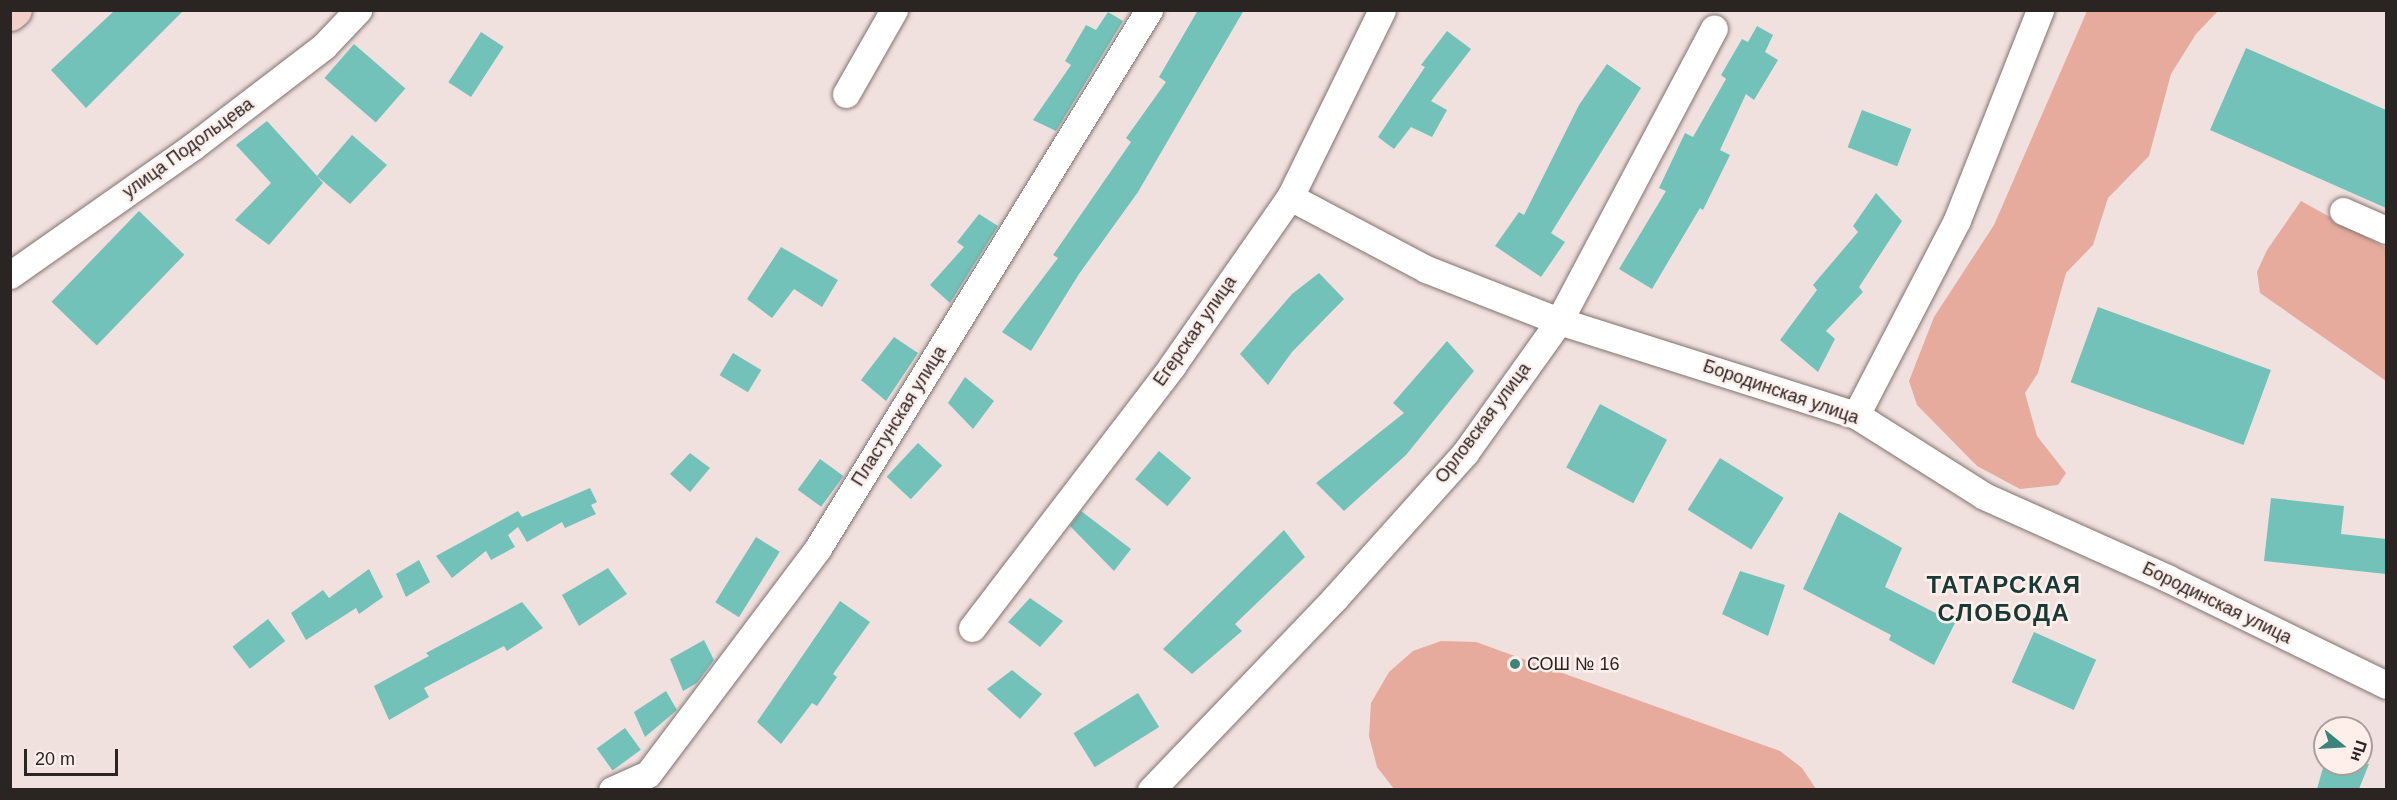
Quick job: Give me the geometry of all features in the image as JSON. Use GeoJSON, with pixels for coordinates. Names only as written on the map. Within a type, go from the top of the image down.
{"type":"FeatureCollection","features":[{"type":"Feature","properties":{"kind":"main road"},"geometry":{"type":"LineString","coordinates":[[10,14],[15,10]]}},
{"type":"Feature","properties":{"kind":"street","name":"улица Подольцева"},"geometry":{"type":"LineString","coordinates":[[10,275],[221,126],[324,46],[358,10]]}},
{"type":"Feature","properties":{"kind":"street"},"geometry":{"type":"LineString","coordinates":[[846,94],[894,10]]}},
{"type":"Feature","properties":{"kind":"street","name":"Пластунская улица"},"geometry":{"type":"LineString","coordinates":[[612,789],[648,774],[818,548],[1149,10]]}},
{"type":"Feature","properties":{"kind":"street","name":"Егерская улица"},"geometry":{"type":"LineString","coordinates":[[972,628],[1172,366],[1290,197],[1382,10]]}},
{"type":"Feature","properties":{"kind":"street"},"geometry":{"type":"LineString","coordinates":[[1856,415],[1957,220],[2040,10]]}},
{"type":"Feature","properties":{"kind":"street","name":"Орловская улица"},"geometry":{"type":"LineString","coordinates":[[1151,789],[1335,598],[1465,453],[1559,321],[1714,28]]}},
{"type":"Feature","properties":{"kind":"street","name":"Бородинская улица"},"geometry":{"type":"LineString","coordinates":[[1290,197],[1426,269],[1559,321],[1856,415],[1984,496],[2167,578],[2386,686]]}},
{"type":"Feature","properties":{"kind":"street"},"geometry":{"type":"LineString","coordinates":[[2343,211],[2386,230]]}},
{"type":"Feature","properties":{"kind":"shaded area"},"geometry":{"type":"Polygon","coordinates":[[[2087,11],[2218,11],[2196,34],[2171,74],[2149,156],[2108,198],[2093,245],[2066,273],[2038,373],[2025,393],[2037,436],[2066,473],[2058,485],[2020,489],[1977,466],[1917,405],[1909,381],[1934,317],[1994,225],[2087,11]]]}},
{"type":"Feature","properties":{"kind":"shaded area"},"geometry":{"type":"Polygon","coordinates":[[[2301,201],[2386,248],[2386,381],[2260,293],[2257,272],[2267,250],[2301,201]]]}},
{"type":"Feature","properties":{"kind":"shaded area"},"geometry":{"type":"Polygon","coordinates":[[[1441,641],[1476,642],[1780,751],[1802,768],[1816,789],[1394,789],[1377,767],[1369,736],[1371,703],[1389,672],[1413,651],[1441,641]]]}},
{"type":"Feature","properties":{"kind":"building"},"geometry":{"type":"Polygon","coordinates":[[[115,10],[184,10],[86,108],[51,70],[115,10]]]}},
{"type":"Feature","properties":{"kind":"building"},"geometry":{"type":"Polygon","coordinates":[[[1198,10],[1244,10],[1138,192],[1079,274],[1031,351],[1002,332],[1058,258],[1053,255],[1131,142],[1126,138],[1166,82],[1159,77],[1198,10]]]}},
{"type":"Feature","properties":{"kind":"building"},"geometry":{"type":"Polygon","coordinates":[[[1108,12],[1123,21],[1056,131],[1033,120],[1071,65],[1065,61],[1086,25],[1096,30],[1108,12]]]}},
{"type":"Feature","properties":{"kind":"building"},"geometry":{"type":"Polygon","coordinates":[[[1757,26],[1773,35],[1765,52],[1778,60],[1754,100],[1746,94],[1720,150],[1730,155],[1703,210],[1700,208],[1652,289],[1619,269],[1666,191],[1659,188],[1685,133],[1693,137],[1726,79],[1721,75],[1742,39],[1748,42],[1757,26]]]}},
{"type":"Feature","properties":{"kind":"building"},"geometry":{"type":"Polygon","coordinates":[[[1447,31],[1471,49],[1431,101],[1447,110],[1432,137],[1411,127],[1394,149],[1378,137],[1425,67],[1421,65],[1447,31]]]}},
{"type":"Feature","properties":{"kind":"building"},"geometry":{"type":"Polygon","coordinates":[[[481,32],[504,47],[471,97],[448,82],[481,32]]]}},
{"type":"Feature","properties":{"kind":"building"},"geometry":{"type":"Polygon","coordinates":[[[354,44],[405,89],[376,123],[324,78],[354,44]]]}},
{"type":"Feature","properties":{"kind":"building"},"geometry":{"type":"Polygon","coordinates":[[[2246,48],[2386,110],[2386,208],[2210,130],[2246,48]]]}},
{"type":"Feature","properties":{"kind":"building"},"geometry":{"type":"Polygon","coordinates":[[[1607,64],[1641,88],[1551,233],[1565,242],[1541,277],[1495,246],[1519,212],[1524,215],[1579,105],[1607,64]]]}},
{"type":"Feature","properties":{"kind":"building"},"geometry":{"type":"Polygon","coordinates":[[[1862,110],[1911,129],[1897,166],[1848,147],[1862,110]]]}},
{"type":"Feature","properties":{"kind":"building"},"geometry":{"type":"Polygon","coordinates":[[[267,121],[323,183],[269,245],[235,220],[271,183],[236,145],[267,121]]]}},
{"type":"Feature","properties":{"kind":"building"},"geometry":{"type":"Polygon","coordinates":[[[352,135],[387,165],[350,204],[317,176],[352,135]]]}},
{"type":"Feature","properties":{"kind":"building"},"geometry":{"type":"Polygon","coordinates":[[[1876,193],[1902,221],[1859,287],[1863,292],[1826,331],[1835,339],[1818,372],[1780,340],[1817,290],[1813,285],[1858,232],[1853,226],[1876,193]]]}},
{"type":"Feature","properties":{"kind":"building"},"geometry":{"type":"Polygon","coordinates":[[[139,211],[184,255],[97,345],[51,302],[139,211]]]}},
{"type":"Feature","properties":{"kind":"building"},"geometry":{"type":"Polygon","coordinates":[[[979,214],[998,226],[950,303],[930,285],[964,247],[957,242],[979,214]]]}},
{"type":"Feature","properties":{"kind":"building"},"geometry":{"type":"Polygon","coordinates":[[[781,247],[838,280],[822,307],[794,289],[772,318],[747,299],[781,247]]]}},
{"type":"Feature","properties":{"kind":"building"},"geometry":{"type":"Polygon","coordinates":[[[1319,273],[1344,299],[1292,352],[1268,385],[1240,354],[1292,294],[1319,273]]]}},
{"type":"Feature","properties":{"kind":"building"},"geometry":{"type":"Polygon","coordinates":[[[2098,307],[2271,370],[2244,445],[2071,382],[2098,307]]]}},
{"type":"Feature","properties":{"kind":"building"},"geometry":{"type":"Polygon","coordinates":[[[894,337],[918,353],[886,401],[861,380],[894,337]]]}},
{"type":"Feature","properties":{"kind":"building"},"geometry":{"type":"Polygon","coordinates":[[[1447,341],[1474,371],[1406,455],[1344,511],[1316,483],[1404,413],[1393,403],[1447,341]]]}},
{"type":"Feature","properties":{"kind":"building"},"geometry":{"type":"Polygon","coordinates":[[[733,353],[761,370],[748,392],[720,375],[733,353]]]}},
{"type":"Feature","properties":{"kind":"building"},"geometry":{"type":"Polygon","coordinates":[[[965,377],[994,401],[973,429],[948,403],[965,377]]]}},
{"type":"Feature","properties":{"kind":"building"},"geometry":{"type":"Polygon","coordinates":[[[1600,404],[1667,440],[1633,503],[1566,468],[1600,404]]]}},
{"type":"Feature","properties":{"kind":"building"},"geometry":{"type":"Polygon","coordinates":[[[918,443],[942,466],[911,499],[887,477],[918,443]]]}},
{"type":"Feature","properties":{"kind":"building"},"geometry":{"type":"Polygon","coordinates":[[[1159,451],[1191,478],[1167,506],[1135,479],[1159,451]]]}},
{"type":"Feature","properties":{"kind":"building"},"geometry":{"type":"Polygon","coordinates":[[[690,453],[710,468],[690,492],[670,474],[690,453]]]}},
{"type":"Feature","properties":{"kind":"building"},"geometry":{"type":"Polygon","coordinates":[[[1720,458],[1784,498],[1751,549],[1688,510],[1720,458]]]}},
{"type":"Feature","properties":{"kind":"building"},"geometry":{"type":"Polygon","coordinates":[[[820,459],[843,476],[821,507],[798,490],[820,459]]]}},
{"type":"Feature","properties":{"kind":"building"},"geometry":{"type":"Polygon","coordinates":[[[590,488],[597,502],[591,505],[596,514],[565,528],[562,522],[527,542],[518,527],[508,535],[515,547],[491,560],[486,551],[452,578],[436,556],[518,511],[522,517],[590,488]]]}},
{"type":"Feature","properties":{"kind":"building"},"geometry":{"type":"Polygon","coordinates":[[[2271,498],[2344,506],[2341,534],[2386,539],[2386,574],[2264,561],[2271,498]]]}},
{"type":"Feature","properties":{"kind":"building"},"geometry":{"type":"Polygon","coordinates":[[[1081,511],[1131,549],[1114,571],[1070,526],[1081,511]]]}},
{"type":"Feature","properties":{"kind":"building"},"geometry":{"type":"Polygon","coordinates":[[[1839,512],[1902,548],[1885,587],[1955,623],[1934,665],[1889,640],[1891,635],[1803,589],[1839,512]]]}},
{"type":"Feature","properties":{"kind":"building"},"geometry":{"type":"Polygon","coordinates":[[[1284,530],[1305,557],[1235,624],[1242,631],[1192,674],[1163,649],[1284,530]]]}},
{"type":"Feature","properties":{"kind":"building"},"geometry":{"type":"Polygon","coordinates":[[[756,537],[780,552],[739,617],[715,602],[756,537]]]}},
{"type":"Feature","properties":{"kind":"building"},"geometry":{"type":"Polygon","coordinates":[[[419,560],[430,582],[406,597],[396,574],[419,560]]]}},
{"type":"Feature","properties":{"kind":"building"},"geometry":{"type":"Polygon","coordinates":[[[608,568],[627,594],[579,626],[562,595],[608,568]]]}},
{"type":"Feature","properties":{"kind":"building"},"geometry":{"type":"Polygon","coordinates":[[[369,569],[383,597],[359,614],[356,608],[306,640],[291,613],[323,590],[329,598],[369,569]]]}},
{"type":"Feature","properties":{"kind":"building"},"geometry":{"type":"Polygon","coordinates":[[[1740,571],[1785,585],[1768,636],[1722,614],[1740,571]]]}},
{"type":"Feature","properties":{"kind":"building"},"geometry":{"type":"Polygon","coordinates":[[[1030,598],[1063,621],[1040,647],[1008,622],[1030,598]]]}},
{"type":"Feature","properties":{"kind":"building"},"geometry":{"type":"Polygon","coordinates":[[[840,601],[870,622],[833,674],[837,677],[817,706],[812,703],[781,744],[757,722],[840,601]]]}},
{"type":"Feature","properties":{"kind":"building"},"geometry":{"type":"Polygon","coordinates":[[[522,602],[543,628],[507,651],[504,646],[424,688],[429,697],[389,720],[374,686],[429,656],[426,653],[522,602]]]}},
{"type":"Feature","properties":{"kind":"building"},"geometry":{"type":"Polygon","coordinates":[[[268,619],[285,641],[250,669],[233,647],[268,619]]]}},
{"type":"Feature","properties":{"kind":"building"},"geometry":{"type":"Polygon","coordinates":[[[2034,632],[2096,660],[2074,710],[2012,682],[2034,632]]]}},
{"type":"Feature","properties":{"kind":"building"},"geometry":{"type":"Polygon","coordinates":[[[704,640],[714,660],[697,683],[683,691],[670,659],[704,640]]]}},
{"type":"Feature","properties":{"kind":"building"},"geometry":{"type":"Polygon","coordinates":[[[1012,670],[1042,694],[1020,719],[987,689],[1012,670]]]}},
{"type":"Feature","properties":{"kind":"building"},"geometry":{"type":"Polygon","coordinates":[[[666,691],[677,710],[645,737],[634,712],[666,691]]]}},
{"type":"Feature","properties":{"kind":"building"},"geometry":{"type":"Polygon","coordinates":[[[1138,693],[1159,727],[1095,767],[1074,733],[1138,693]]]}},
{"type":"Feature","properties":{"kind":"building"},"geometry":{"type":"Polygon","coordinates":[[[625,728],[641,750],[613,770],[597,749],[625,728]]]}},
{"type":"Feature","properties":{"kind":"building"},"geometry":{"type":"Polygon","coordinates":[[[2321,776],[2364,776],[2359,789],[2317,789],[2321,776]]]}},
{"type":"Feature","properties":{"kind":"place","name":"СОШ № 16"},"geometry":{"type":"Point","coordinates":[1515,664]}},
{"type":"Feature","properties":{"kind":"district","name":"ТАТАРСКАЯ СЛОБОДА"},"geometry":{"type":"Point","coordinates":[2004,599]}}]}
